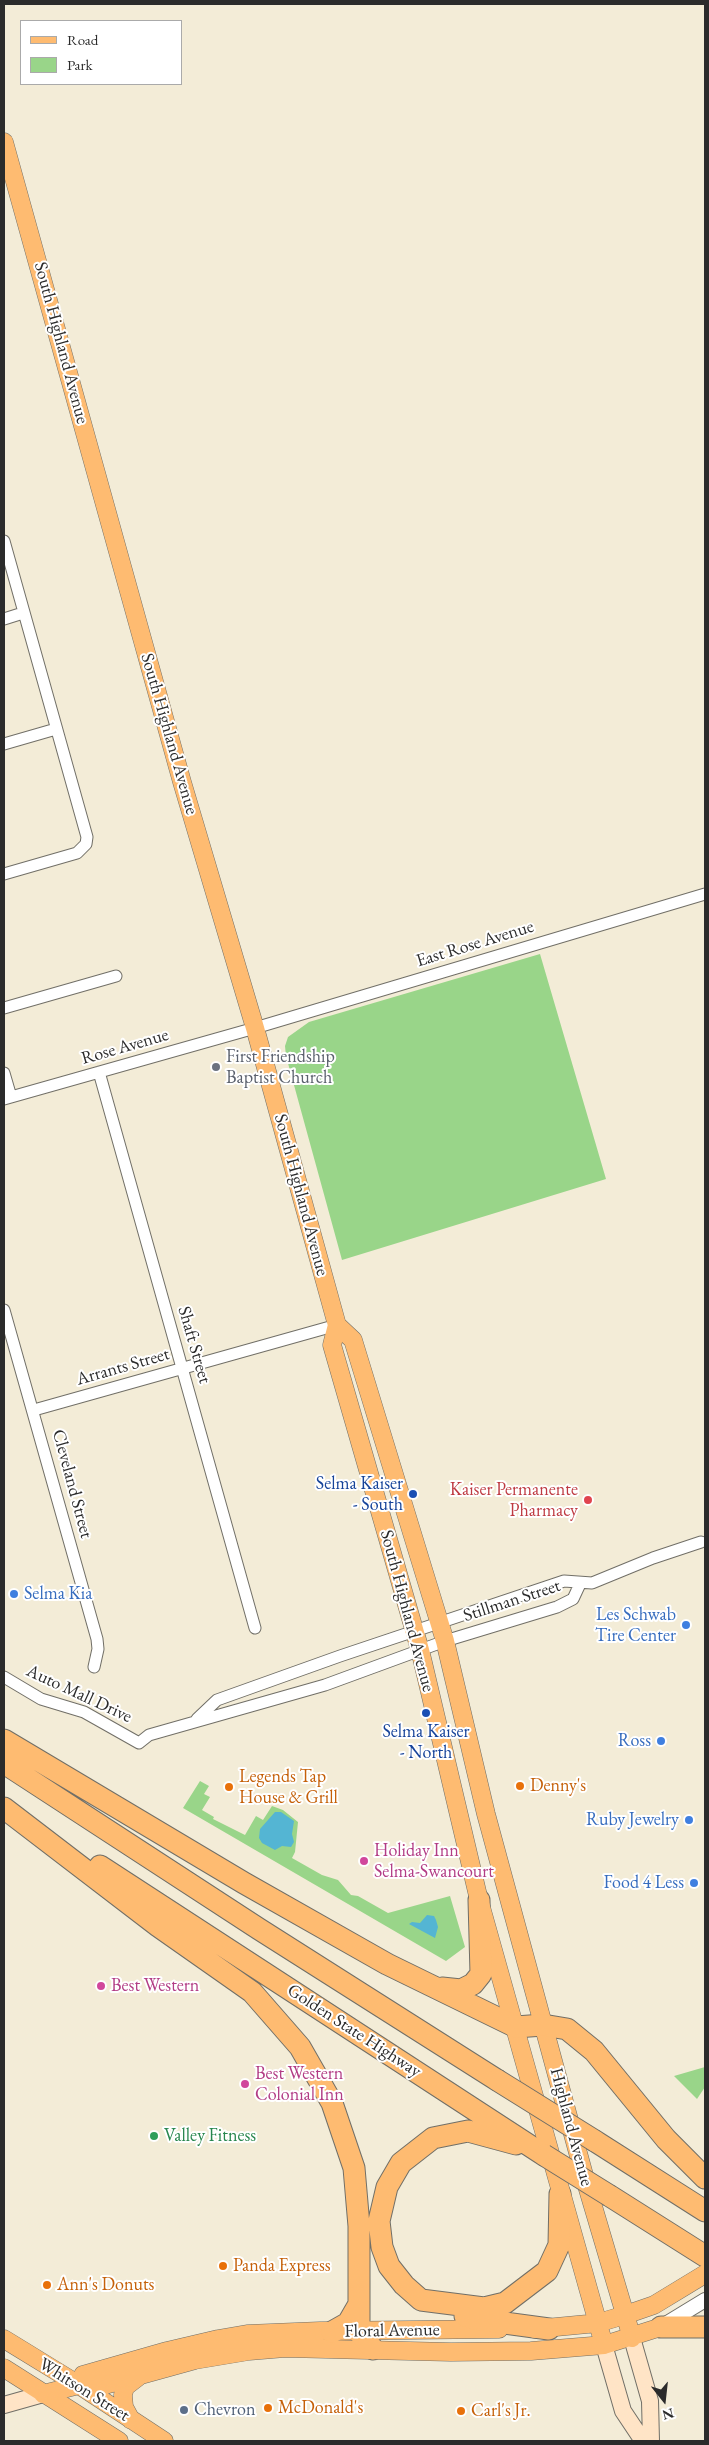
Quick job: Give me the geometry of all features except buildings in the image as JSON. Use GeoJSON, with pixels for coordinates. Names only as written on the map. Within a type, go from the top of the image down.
{"type":"FeatureCollection","features":[{"type":"Feature","properties":{"kind":"highway"},"geometry":{"type":"LineString","coordinates":[[4,1740],[331,1933],[435,1987],[516,2026],[543,2025],[567,2029],[594,2051],[666,2139],[705,2178]]}},
{"type":"Feature","properties":{"kind":"highway","name":"Golden State Highway"},"geometry":{"type":"LineString","coordinates":[[4,1763],[259,1929],[705,2211]]}},
{"type":"Feature","properties":{"kind":"highway","name":"Golden State Highway"},"geometry":{"type":"LineString","coordinates":[[4,1803],[509,2137]]}},
{"type":"Feature","properties":{"kind":"highway"},"geometry":{"type":"LineString","coordinates":[[4,1808],[158,1926],[252,1992],[300,2047],[332,2103],[354,2168],[358,2226],[359,2332],[373,2349]]}},
{"type":"Feature","properties":{"kind":"highway"},"geometry":{"type":"LineString","coordinates":[[435,1987],[454,1991],[461,1990],[473,1984],[480,1974],[479,1900]]}},
{"type":"Feature","properties":{"kind":"highway"},"geometry":{"type":"LineString","coordinates":[[549,2328],[476,2319],[421,2300],[404,2286],[388,2266],[382,2247],[379,2221],[387,2187],[401,2163],[433,2138],[468,2131],[509,2137],[544,2154],[703,2254]]}},
{"type":"Feature","properties":{"kind":"highway"},"geometry":{"type":"LineString","coordinates":[[421,2300],[484,2308],[505,2303],[524,2290],[547,2272],[559,2245],[560,2194]]}},
{"type":"Feature","properties":{"kind":"highway"},"geometry":{"type":"LineString","coordinates":[[332,2332],[348,2323],[359,2304]]}},
{"type":"Feature","properties":{"kind":"highway"},"geometry":{"type":"LineString","coordinates":[[661,2327],[705,2327]]}},
{"type":"Feature","properties":{"kind":"main road","name":"South Highland Avenue"},"geometry":{"type":"LineString","coordinates":[[4,142],[182,782],[255,1028],[337,1325],[332,1345],[415,1631],[479,1900]]}},
{"type":"Feature","properties":{"kind":"main road","name":"South Highland Avenue"},"geometry":{"type":"LineString","coordinates":[[337,1325],[353,1340],[445,1641],[486,1814]]}},
{"type":"Feature","properties":{"kind":"main road","name":"Highland Avenue"},"geometry":{"type":"LineString","coordinates":[[486,1814],[543,2025],[650,2402],[651,2441]]}},
{"type":"Feature","properties":{"kind":"main road","name":"Highland Avenue"},"geometry":{"type":"LineString","coordinates":[[479,1900],[516,2026],[560,2194],[623,2411],[643,2441]]}},
{"type":"Feature","properties":{"kind":"main road","name":"Floral Avenue"},"geometry":{"type":"LineString","coordinates":[[79,2385],[83,2374],[218,2338],[284,2332],[549,2328],[598,2323],[654,2305],[705,2274]]}},
{"type":"Feature","properties":{"kind":"main road","name":"Floral Avenue"},"geometry":{"type":"LineString","coordinates":[[4,2405],[79,2385],[101,2386],[195,2360],[249,2351],[285,2348],[513,2351],[604,2346],[661,2327]]}},
{"type":"Feature","properties":{"kind":"main road","name":"Whitson Street"},"geometry":{"type":"LineString","coordinates":[[4,2339],[79,2385],[164,2441]]}},
{"type":"Feature","properties":{"kind":"main road","name":"Whitson Street"},"geometry":{"type":"LineString","coordinates":[[4,2368],[119,2441]]}},
{"type":"Feature","properties":{"kind":"main road"},"geometry":{"type":"LineString","coordinates":[[131,2420],[124,2406],[123,2395],[129,2383],[140,2375]]}},
{"type":"Feature","properties":{"kind":"street"},"geometry":{"type":"LineString","coordinates":[[4,541],[87,838],[86,844],[82,849],[68,856],[4,874]]}},
{"type":"Feature","properties":{"kind":"street"},"geometry":{"type":"LineString","coordinates":[[4,619],[23,614]]}},
{"type":"Feature","properties":{"kind":"street"},"geometry":{"type":"LineString","coordinates":[[4,744],[56,729]]}},
{"type":"Feature","properties":{"kind":"street","name":"East Rose Avenue"},"geometry":{"type":"LineString","coordinates":[[255,1028],[705,894]]}},
{"type":"Feature","properties":{"kind":"street"},"geometry":{"type":"LineString","coordinates":[[4,1008],[116,976]]}},
{"type":"Feature","properties":{"kind":"street","name":"Rose Avenue"},"geometry":{"type":"LineString","coordinates":[[7,1098],[255,1028]]}},
{"type":"Feature","properties":{"kind":"street","name":"Shaft Street"},"geometry":{"type":"LineString","coordinates":[[99,1072],[255,1628]]}},
{"type":"Feature","properties":{"kind":"street"},"geometry":{"type":"LineString","coordinates":[[4,1073],[7,1098]]}},
{"type":"Feature","properties":{"kind":"street","name":"Cleveland Street"},"geometry":{"type":"LineString","coordinates":[[4,1310],[7,1332],[34,1410],[98,1644],[94,1667]]}},
{"type":"Feature","properties":{"kind":"street","name":"Arrants Street"},"geometry":{"type":"LineString","coordinates":[[34,1410],[337,1325]]}},
{"type":"Feature","properties":{"kind":"street","name":"Stillman Street"},"geometry":{"type":"LineString","coordinates":[[194,1722],[217,1700],[439,1622],[564,1581],[580,1584],[592,1583],[653,1558],[701,1542]]}},
{"type":"Feature","properties":{"kind":"street","name":"Stillman Street"},"geometry":{"type":"LineString","coordinates":[[139,1743],[149,1735],[325,1685],[445,1641],[557,1608],[573,1599],[580,1584]]}},
{"type":"Feature","properties":{"kind":"street","name":"Auto Mall Drive"},"geometry":{"type":"LineString","coordinates":[[4,1677],[41,1699],[84,1712],[139,1743]]}},
{"type":"Feature","properties":{"kind":"street","name":"Floral Avenue"},"geometry":{"type":"LineString","coordinates":[[661,2327],[705,2300]]}},
{"type":"Feature","properties":{"kind":"green space"},"geometry":{"type":"Polygon","coordinates":[[[540,954],[606,1179],[342,1260],[286,1056],[285,1046],[288,1037],[309,1022],[540,954]]]}},
{"type":"Feature","properties":{"kind":"green space"},"geometry":{"type":"Polygon","coordinates":[[[200,1781],[209,1786],[204,1794],[210,1797],[202,1810],[214,1817],[213,1819],[245,1835],[256,1816],[263,1820],[272,1806],[283,1810],[298,1822],[295,1852],[292,1858],[322,1875],[338,1880],[351,1895],[358,1896],[388,1913],[450,1896],[465,1947],[446,1961],[183,1808],[200,1781]]]}},
{"type":"Feature","properties":{"kind":"green space"},"geometry":{"type":"Polygon","coordinates":[[[705,2067],[705,2087],[697,2099],[674,2076],[705,2067]]]}},
{"type":"Feature","properties":{"kind":"water"},"geometry":{"type":"Polygon","coordinates":[[[275,1812],[281,1812],[294,1821],[292,1834],[294,1842],[291,1847],[282,1846],[275,1850],[262,1843],[259,1838],[260,1829],[275,1812]]]}},
{"type":"Feature","properties":{"kind":"water"},"geometry":{"type":"Polygon","coordinates":[[[427,1915],[434,1916],[436,1920],[438,1927],[435,1938],[409,1924],[412,1922],[420,1923],[427,1915]]]}},
{"type":"Feature","properties":{"kind":"place","name":"First Friendship Baptist Church"},"geometry":{"type":"Point","coordinates":[216,1067]}},
{"type":"Feature","properties":{"kind":"place","name":"Selma Kaiser - South"},"geometry":{"type":"Point","coordinates":[413,1494]}},
{"type":"Feature","properties":{"kind":"place","name":"Kaiser Permanente Pharmacy"},"geometry":{"type":"Point","coordinates":[588,1500]}},
{"type":"Feature","properties":{"kind":"place","name":"Selma Kia"},"geometry":{"type":"Point","coordinates":[14,1594]}},
{"type":"Feature","properties":{"kind":"place","name":"Les Schwab Tire Center"},"geometry":{"type":"Point","coordinates":[686,1625]}},
{"type":"Feature","properties":{"kind":"place","name":"Selma Kaiser - North"},"geometry":{"type":"Point","coordinates":[426,1713]}},
{"type":"Feature","properties":{"kind":"place","name":"Ross"},"geometry":{"type":"Point","coordinates":[661,1741]}},
{"type":"Feature","properties":{"kind":"place","name":"Denny's"},"geometry":{"type":"Point","coordinates":[520,1786]}},
{"type":"Feature","properties":{"kind":"place","name":"Legends Tap House & Grill"},"geometry":{"type":"Point","coordinates":[229,1787]}},
{"type":"Feature","properties":{"kind":"place","name":"Ruby Jewelry"},"geometry":{"type":"Point","coordinates":[689,1820]}},
{"type":"Feature","properties":{"kind":"place","name":"Holiday Inn Selma-Swancourt"},"geometry":{"type":"Point","coordinates":[364,1861]}},
{"type":"Feature","properties":{"kind":"place","name":"Food 4 Less"},"geometry":{"type":"Point","coordinates":[694,1883]}},
{"type":"Feature","properties":{"kind":"place","name":"Best Western"},"geometry":{"type":"Point","coordinates":[101,1986]}},
{"type":"Feature","properties":{"kind":"place","name":"Best Western Colonial Inn"},"geometry":{"type":"Point","coordinates":[245,2084]}},
{"type":"Feature","properties":{"kind":"place","name":"Valley Fitness"},"geometry":{"type":"Point","coordinates":[154,2136]}},
{"type":"Feature","properties":{"kind":"place","name":"Panda Express"},"geometry":{"type":"Point","coordinates":[223,2266]}},
{"type":"Feature","properties":{"kind":"place","name":"Ann's Donuts"},"geometry":{"type":"Point","coordinates":[47,2285]}},
{"type":"Feature","properties":{"kind":"place","name":"McDonald's"},"geometry":{"type":"Point","coordinates":[268,2408]}},
{"type":"Feature","properties":{"kind":"place","name":"Chevron"},"geometry":{"type":"Point","coordinates":[184,2410]}},
{"type":"Feature","properties":{"kind":"place","name":"Carl's Jr."},"geometry":{"type":"Point","coordinates":[461,2411]}}]}
